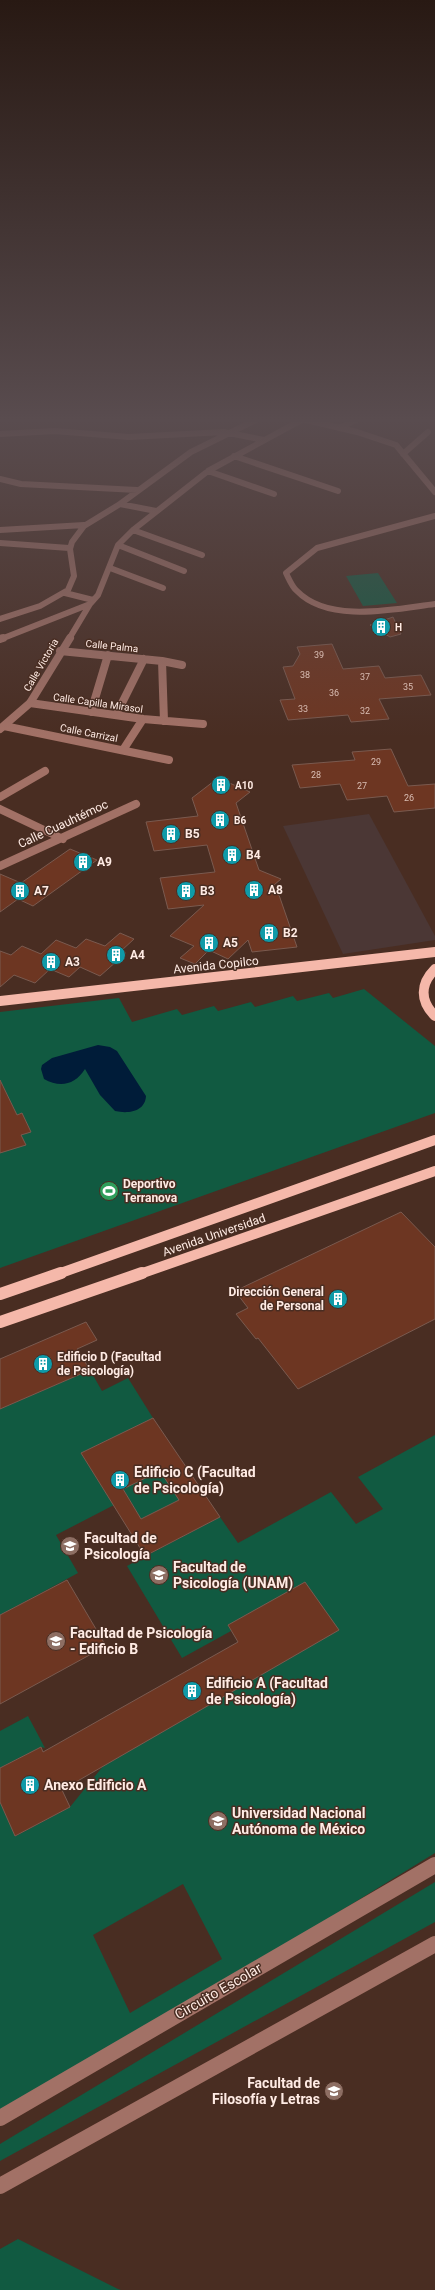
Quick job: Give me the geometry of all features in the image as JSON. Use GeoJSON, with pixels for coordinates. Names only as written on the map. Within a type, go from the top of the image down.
{"type":"FeatureCollection","features":[{"type":"Feature","properties":{"kind":"main road","name":"Avenida Copilco"},"geometry":{"type":"LineString","coordinates":[[0,1001],[435,952]]}},
{"type":"Feature","properties":{"kind":"main road"},"geometry":{"type":"LineString","coordinates":[[435,970],[426,979],[422,990],[424,1002],[435,1016]]}},
{"type":"Feature","properties":{"kind":"main road"},"geometry":{"type":"LineString","coordinates":[[0,1294],[435,1140]]}},
{"type":"Feature","properties":{"kind":"main road","name":"Avenida Universidad"},"geometry":{"type":"LineString","coordinates":[[0,1322],[435,1171]]}},
{"type":"Feature","properties":{"kind":"street"},"geometry":{"type":"LineString","coordinates":[[0,619],[45,604],[65,593],[72,584],[74,574],[69,548],[74,536],[87,524]]}},
{"type":"Feature","properties":{"kind":"street"},"geometry":{"type":"LineString","coordinates":[[141,524],[118,545],[184,571]]}},
{"type":"Feature","properties":{"kind":"street"},"geometry":{"type":"LineString","coordinates":[[406,524],[317,548],[286,573],[302,599],[334,611],[353,612],[435,604]]}},
{"type":"Feature","properties":{"kind":"street"},"geometry":{"type":"LineString","coordinates":[[0,530],[84,526]]}},
{"type":"Feature","properties":{"kind":"street"},"geometry":{"type":"LineString","coordinates":[[133,530],[202,556]]}},
{"type":"Feature","properties":{"kind":"street"},"geometry":{"type":"LineString","coordinates":[[0,543],[19,543],[69,548]]}},
{"type":"Feature","properties":{"kind":"street","name":"Calle Victoria"},"geometry":{"type":"LineString","coordinates":[[2,728],[30,703],[60,650],[91,602],[98,594],[110,568],[118,545]]}},
{"type":"Feature","properties":{"kind":"street"},"geometry":{"type":"LineString","coordinates":[[110,568],[163,588]]}},
{"type":"Feature","properties":{"kind":"street"},"geometry":{"type":"LineString","coordinates":[[65,593],[91,602]]}},
{"type":"Feature","properties":{"kind":"street"},"geometry":{"type":"LineString","coordinates":[[0,639],[91,602]]}},
{"type":"Feature","properties":{"kind":"street","name":"Calle Palma"},"geometry":{"type":"LineString","coordinates":[[60,650],[162,660],[182,665]]}},
{"type":"Feature","properties":{"kind":"street"},"geometry":{"type":"LineString","coordinates":[[91,712],[108,655]]}},
{"type":"Feature","properties":{"kind":"street"},"geometry":{"type":"LineString","coordinates":[[116,715],[144,659]]}},
{"type":"Feature","properties":{"kind":"street"},"geometry":{"type":"LineString","coordinates":[[162,660],[164,721]]}},
{"type":"Feature","properties":{"kind":"street","name":"Calle Capilla Mirasol"},"geometry":{"type":"LineString","coordinates":[[30,703],[143,719],[203,724]]}},
{"type":"Feature","properties":{"kind":"street"},"geometry":{"type":"LineString","coordinates":[[123,750],[143,719]]}},
{"type":"Feature","properties":{"kind":"street","name":"Calle Carrizal"},"geometry":{"type":"LineString","coordinates":[[2,728],[169,760]]}},
{"type":"Feature","properties":{"kind":"street"},"geometry":{"type":"LineString","coordinates":[[0,798],[45,771]]}},
{"type":"Feature","properties":{"kind":"street","name":"Calle Cuauhtémoc"},"geometry":{"type":"LineString","coordinates":[[0,866],[63,839],[136,804]]}},
{"type":"Feature","properties":{"kind":"street"},"geometry":{"type":"LineString","coordinates":[[0,809],[63,839]]}},
{"type":"Feature","properties":{"kind":"street","name":"Circuito Escolar"},"geometry":{"type":"LineString","coordinates":[[0,2118],[435,1865]]}},
{"type":"Feature","properties":{"kind":"street"},"geometry":{"type":"LineString","coordinates":[[0,2186],[435,1944]]}},
{"type":"Feature","properties":{"kind":"shaded area"},"geometry":{"type":"Polygon","coordinates":[[[369,814],[435,936],[435,940],[343,954],[283,826],[369,814]]]}},
{"type":"Feature","properties":{"kind":"green space"},"geometry":{"type":"Polygon","coordinates":[[[378,573],[397,603],[363,606],[346,576],[378,573]]]}},
{"type":"Feature","properties":{"kind":"green space","name":"Deportivo Terranova"},"geometry":{"type":"Polygon","coordinates":[[[364,989],[435,1046],[435,1113],[0,1268],[0,1012],[119,998],[132,1022],[177,1009],[182,1015],[214,1006],[218,1011],[251,1002],[255,1007],[293,996],[297,1001],[329,993],[333,998],[364,989]]]}},
{"type":"Feature","properties":{"kind":"green space"},"geometry":{"type":"Polygon","coordinates":[[[90,1370],[102,1391],[128,1378],[153,1418],[81,1453],[114,1505],[56,1535],[78,1573],[0,1615],[0,1409],[90,1370]]]}},
{"type":"Feature","properties":{"kind":"green space"},"geometry":{"type":"Polygon","coordinates":[[[435,1435],[435,1853],[0,2120],[0,1802],[16,1836],[70,1807],[104,1765],[339,1629],[228,1625],[231,1631],[182,1658],[127,1566],[220,1517],[238,1543],[331,1492],[356,1524],[383,1509],[358,1477],[435,1435]],[[183,1884],[93,1935],[130,2013],[222,1959],[183,1884]]]}},
{"type":"Feature","properties":{"kind":"green space"},"geometry":{"type":"Polygon","coordinates":[[[160,1471],[179,1500],[141,1519],[123,1489],[160,1471]]]}},
{"type":"Feature","properties":{"kind":"green space"},"geometry":{"type":"Polygon","coordinates":[[[28,1716],[45,1748],[41,1747],[0,1768],[0,1731],[28,1716]]]}},
{"type":"Feature","properties":{"kind":"green space"},"geometry":{"type":"Polygon","coordinates":[[[435,1882],[435,1922],[0,2161],[0,2144],[435,1882]]]}},
{"type":"Feature","properties":{"kind":"green space"},"geometry":{"type":"Polygon","coordinates":[[[18,2239],[121,2290],[0,2290],[0,2249],[18,2239]]]}},
{"type":"Feature","properties":{"kind":"water"},"geometry":{"type":"Polygon","coordinates":[[[98,1045],[110,1047],[117,1051],[146,1096],[143,1106],[139,1109],[130,1112],[115,1111],[100,1095],[85,1069],[77,1079],[72,1082],[61,1084],[44,1079],[41,1069],[42,1065],[52,1058],[98,1045]]]}},
{"type":"Feature","properties":{"kind":"building"},"geometry":{"type":"Polygon","coordinates":[[[393,617],[401,634],[390,637],[370,625],[393,617]]]}},
{"type":"Feature","properties":{"kind":"building"},"geometry":{"type":"Polygon","coordinates":[[[332,644],[343,669],[379,666],[385,678],[421,675],[431,695],[379,699],[389,719],[351,722],[348,715],[288,720],[280,700],[295,699],[283,667],[293,666],[300,654],[297,647],[332,644]]]}},
{"type":"Feature","properties":{"kind":"building"},"geometry":{"type":"Polygon","coordinates":[[[391,749],[408,786],[435,784],[435,808],[394,812],[387,796],[347,800],[340,784],[300,788],[292,765],[355,760],[352,752],[391,749]]]}},
{"type":"Feature","properties":{"kind":"building"},"geometry":{"type":"Polygon","coordinates":[[[218,778],[250,792],[236,803],[259,870],[281,879],[267,891],[279,895],[297,947],[252,952],[248,940],[228,959],[209,950],[195,964],[180,958],[194,946],[170,936],[204,905],[168,909],[160,878],[215,872],[207,845],[154,851],[146,822],[198,816],[192,798],[218,778]]]}},
{"type":"Feature","properties":{"kind":"building"},"geometry":{"type":"Polygon","coordinates":[[[70,849],[97,860],[33,906],[18,899],[0,912],[0,874],[21,883],[70,849]]]}},
{"type":"Feature","properties":{"kind":"building"},"geometry":{"type":"Polygon","coordinates":[[[120,933],[134,939],[121,951],[126,953],[100,976],[80,967],[69,977],[50,969],[35,983],[14,975],[0,987],[0,951],[11,955],[22,946],[41,954],[56,940],[76,948],[86,939],[105,946],[120,933]]]}},
{"type":"Feature","properties":{"kind":"building"},"geometry":{"type":"Polygon","coordinates":[[[0,1080],[17,1115],[22,1113],[31,1132],[21,1135],[26,1145],[0,1153],[0,1080]]]}},
{"type":"Feature","properties":{"kind":"building","name":"Dirección General de Personal"},"geometry":{"type":"Polygon","coordinates":[[[401,1212],[435,1247],[435,1319],[298,1389],[258,1338],[256,1339],[236,1314],[248,1308],[235,1291],[401,1212]]]}},
{"type":"Feature","properties":{"kind":"building","name":"Edificio D (Facultad de Psicología)"},"geometry":{"type":"Polygon","coordinates":[[[86,1322],[97,1340],[77,1349],[90,1370],[0,1409],[0,1359],[86,1322]]]}},
{"type":"Feature","properties":{"kind":"building","name":"Edificio C (Facultad de Psicología)"},"geometry":{"type":"Polygon","coordinates":[[[153,1418],[220,1517],[145,1556],[81,1453],[153,1418]],[[160,1471],[123,1489],[141,1519],[179,1500],[160,1471]]]}},
{"type":"Feature","properties":{"kind":"building"},"geometry":{"type":"Polygon","coordinates":[[[67,1580],[106,1646],[0,1704],[0,1615],[67,1580]]]}},
{"type":"Feature","properties":{"kind":"building","name":"Edificio A (Facultad de Psicología)"},"geometry":{"type":"Polygon","coordinates":[[[305,1582],[339,1630],[62,1790],[70,1807],[15,1836],[0,1802],[0,1768],[41,1747],[43,1752],[238,1642],[228,1625],[305,1582]]]}},
{"type":"Feature","properties":{"kind":"place","name":"H"},"geometry":{"type":"Point","coordinates":[381,627]}},
{"type":"Feature","properties":{"kind":"place","name":"A10"},"geometry":{"type":"Point","coordinates":[221,785]}},
{"type":"Feature","properties":{"kind":"place","name":"B6"},"geometry":{"type":"Point","coordinates":[220,820]}},
{"type":"Feature","properties":{"kind":"place","name":"B5"},"geometry":{"type":"Point","coordinates":[171,834]}},
{"type":"Feature","properties":{"kind":"place","name":"B4"},"geometry":{"type":"Point","coordinates":[232,855]}},
{"type":"Feature","properties":{"kind":"place","name":"A9"},"geometry":{"type":"Point","coordinates":[83,862]}},
{"type":"Feature","properties":{"kind":"place","name":"A8"},"geometry":{"type":"Point","coordinates":[254,890]}},
{"type":"Feature","properties":{"kind":"place","name":"A7"},"geometry":{"type":"Point","coordinates":[20,891]}},
{"type":"Feature","properties":{"kind":"place","name":"B3"},"geometry":{"type":"Point","coordinates":[186,891]}},
{"type":"Feature","properties":{"kind":"place","name":"B2"},"geometry":{"type":"Point","coordinates":[269,933]}},
{"type":"Feature","properties":{"kind":"place","name":"A5"},"geometry":{"type":"Point","coordinates":[209,943]}},
{"type":"Feature","properties":{"kind":"place","name":"A4"},"geometry":{"type":"Point","coordinates":[116,955]}},
{"type":"Feature","properties":{"kind":"place","name":"A3"},"geometry":{"type":"Point","coordinates":[51,962]}},
{"type":"Feature","properties":{"kind":"place","name":"Deportivo Terranova"},"geometry":{"type":"Point","coordinates":[109,1191]}},
{"type":"Feature","properties":{"kind":"place","name":"Dirección General de Personal"},"geometry":{"type":"Point","coordinates":[338,1299]}},
{"type":"Feature","properties":{"kind":"place","name":"Edificio D (Facultad de Psicología)"},"geometry":{"type":"Point","coordinates":[43,1364]}},
{"type":"Feature","properties":{"kind":"place","name":"Edificio C (Facultad de Psicología)"},"geometry":{"type":"Point","coordinates":[120,1480]}},
{"type":"Feature","properties":{"kind":"place","name":"Facultad de Psicología"},"geometry":{"type":"Point","coordinates":[70,1546]}},
{"type":"Feature","properties":{"kind":"place","name":"Facultad de Psicología (UNAM)"},"geometry":{"type":"Point","coordinates":[159,1575]}},
{"type":"Feature","properties":{"kind":"place","name":"Facultad de Psicología - Edificio B"},"geometry":{"type":"Point","coordinates":[56,1641]}},
{"type":"Feature","properties":{"kind":"place","name":"Edificio A (Facultad de Psicología)"},"geometry":{"type":"Point","coordinates":[192,1691]}},
{"type":"Feature","properties":{"kind":"place","name":"Anexo Edificio A"},"geometry":{"type":"Point","coordinates":[30,1785]}},
{"type":"Feature","properties":{"kind":"place","name":"Universidad Nacional Autónoma de México"},"geometry":{"type":"Point","coordinates":[218,1821]}},
{"type":"Feature","properties":{"kind":"place","name":"Facultad de Filosofía y Letras"},"geometry":{"type":"Point","coordinates":[334,2091]}}]}
